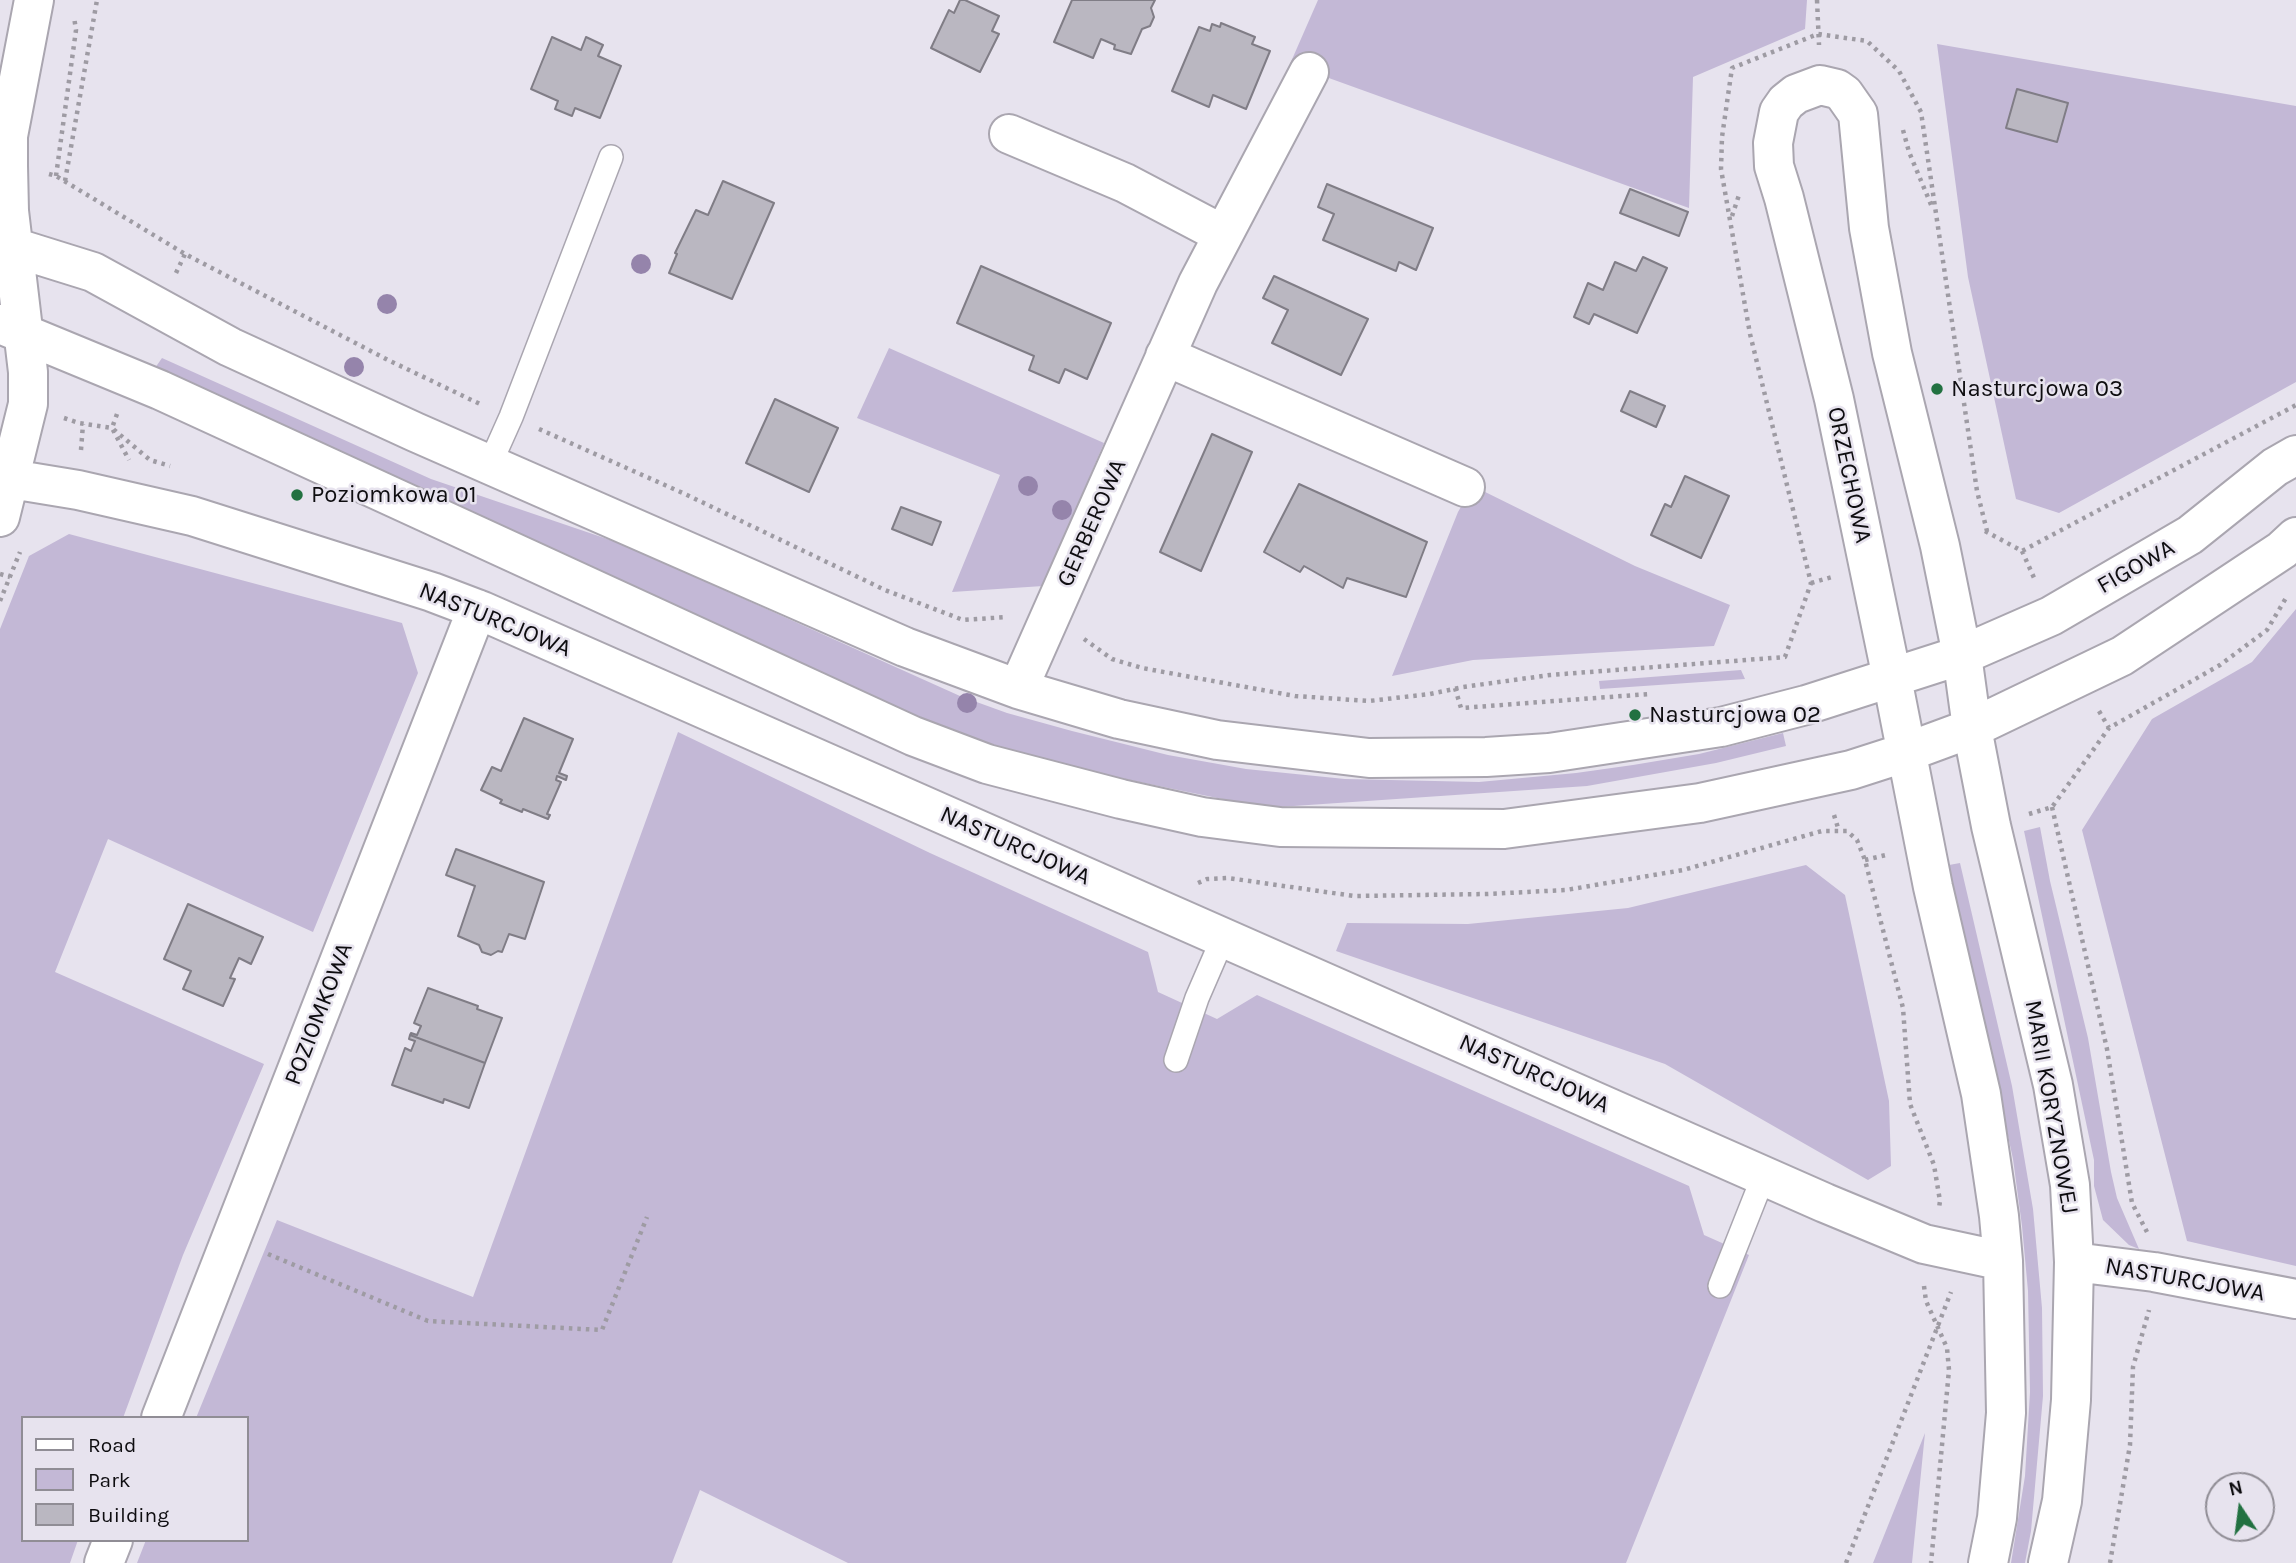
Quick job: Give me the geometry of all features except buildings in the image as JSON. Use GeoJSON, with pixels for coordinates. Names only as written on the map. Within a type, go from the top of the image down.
{"type":"FeatureCollection","features":[{"type":"Feature","properties":{"kind":"street"},"geometry":{"type":"LineString","coordinates":[[0,517],[28,404],[28,372],[12,329],[7,246],[8,136],[34,0]]}},
{"type":"Feature","properties":{"kind":"street","name":"GERBEROWA"},"geometry":{"type":"LineString","coordinates":[[1018,689],[1222,234],[1309,72]]}},
{"type":"Feature","properties":{"kind":"street","name":"ORZECHOWA"},"geometry":{"type":"LineString","coordinates":[[1907,752],[1832,391],[1774,166],[1773,144],[1779,112],[1796,94],[1820,85],[1837,89],[1844,94],[1858,114],[1870,228],[1892,352],[1940,546]]}},
{"type":"Feature","properties":{"kind":"street"},"geometry":{"type":"LineString","coordinates":[[1009,134],[1125,183],[1222,234]]}},
{"type":"Feature","properties":{"kind":"street","name":"FIGOWA"},"geometry":{"type":"LineString","coordinates":[[7,246],[93,272],[230,347],[905,646],[1018,689],[1119,719],[1217,740],[1369,758],[1486,757],[1549,753],[1623,743],[1721,727],[1892,678],[1962,655],[2051,616],[2190,535],[2275,467],[2296,455]]}},
{"type":"Feature","properties":{"kind":"street"},"geometry":{"type":"LineString","coordinates":[[12,329],[173,395],[913,736],[987,764],[1121,799],[1202,817],[1280,827],[1504,829],[1700,803],[1851,770],[1972,728],[2122,656],[2282,550],[2296,537]]}},
{"type":"Feature","properties":{"kind":"street"},"geometry":{"type":"LineString","coordinates":[[1165,356],[1465,487]]}},
{"type":"Feature","properties":{"kind":"street","name":"NASTURCJOWA"},"geometry":{"type":"LineString","coordinates":[[11,479],[78,490],[192,516],[432,592],[1924,1244],[1985,1256]]}},
{"type":"Feature","properties":{"kind":"street"},"geometry":{"type":"LineString","coordinates":[[1940,546],[1962,655]]}},
{"type":"Feature","properties":{"kind":"street","name":"POZIOMKOWA"},"geometry":{"type":"LineString","coordinates":[[162,1416],[477,610]]}},
{"type":"Feature","properties":{"kind":"street","name":"MARII KORYZNOWEJ"},"geometry":{"type":"LineString","coordinates":[[1962,655],[1972,728],[1991,826],[2053,1085],[2070,1185],[2074,1262],[2071,1400],[2062,1501],[2048,1563]]}},
{"type":"Feature","properties":{"kind":"street"},"geometry":{"type":"LineString","coordinates":[[1907,752],[1981,1094],[1999,1216],[1985,1256],[2006,1413],[1997,1518],[1988,1563]]}},
{"type":"Feature","properties":{"kind":"street","name":"NASTURCJOWA"},"geometry":{"type":"LineString","coordinates":[[2074,1262],[2154,1272],[2296,1299]]}},
{"type":"Feature","properties":{"kind":"street"},"geometry":{"type":"LineString","coordinates":[[104,1563],[112,1542]]}},
{"type":"Feature","properties":{"kind":"lane"},"geometry":{"type":"LineString","coordinates":[[490,464],[611,157]]}},
{"type":"Feature","properties":{"kind":"lane"},"geometry":{"type":"LineString","coordinates":[[1176,1060],[1197,998],[1223,938]]}},
{"type":"Feature","properties":{"kind":"lane"},"geometry":{"type":"LineString","coordinates":[[1720,1286],[1765,1175]]}},
{"type":"Feature","properties":{"kind":"path"},"geometry":{"type":"LineString","coordinates":[[65,181],[97,0]]}},
{"type":"Feature","properties":{"kind":"path"},"geometry":{"type":"LineString","coordinates":[[1817,0],[1818,18]]}},
{"type":"Feature","properties":{"kind":"path"},"geometry":{"type":"LineString","coordinates":[[56,176],[76,30],[72,12]]}},
{"type":"Feature","properties":{"kind":"path"},"geometry":{"type":"LineString","coordinates":[[1921,112],[1977,491],[1987,531],[2022,551],[2296,405]]}},
{"type":"Feature","properties":{"kind":"path"},"geometry":{"type":"LineString","coordinates":[[28,404],[79,423],[112,428],[133,468],[130,502]]}},
{"type":"Feature","properties":{"kind":"path"},"geometry":{"type":"LineString","coordinates":[[1940,546],[1987,531]]}},
{"type":"Feature","properties":{"kind":"path"},"geometry":{"type":"LineString","coordinates":[[1811,583],[1868,566]]}},
{"type":"Feature","properties":{"kind":"path"},"geometry":{"type":"LineString","coordinates":[[0,574],[10,577]]}},
{"type":"Feature","properties":{"kind":"path"},"geometry":{"type":"LineString","coordinates":[[1991,826],[2052,807],[2109,729],[2220,665],[2239,651],[2267,630],[2287,596]]}},
{"type":"Feature","properties":{"kind":"path"},"geometry":{"type":"LineString","coordinates":[[1455,688],[1461,708],[1656,693]]}},
{"type":"Feature","properties":{"kind":"path"},"geometry":{"type":"LineString","coordinates":[[1176,917],[1194,885],[1208,879],[1228,878],[1354,895],[1487,894],[1566,890],[1683,870],[1822,831],[1847,831],[1857,840],[1865,860],[1903,1008],[1910,1104],[1934,1164],[1940,1201],[1937,1221],[1924,1244],[1921,1270],[1926,1301],[1947,1348],[1949,1370],[1931,1563]]}},
{"type":"Feature","properties":{"kind":"path"},"geometry":{"type":"LineString","coordinates":[[1865,860],[1925,845]]}},
{"type":"Feature","properties":{"kind":"path"},"geometry":{"type":"LineString","coordinates":[[231,1239],[428,1321],[602,1330],[647,1217]]}},
{"type":"Feature","properties":{"kind":"path"},"geometry":{"type":"LineString","coordinates":[[1846,1563],[1937,1324],[1985,1256]]}},
{"type":"Feature","properties":{"kind":"green space"},"geometry":{"type":"Polygon","coordinates":[[[1318,0],[1807,0],[1805,29],[1693,77],[1689,208],[1290,64],[1318,0]]]}},
{"type":"Feature","properties":{"kind":"green space"},"geometry":{"type":"Polygon","coordinates":[[[1937,44],[2296,106],[2296,382],[2059,513],[2016,499],[1968,277],[1937,44]]]}},
{"type":"Feature","properties":{"kind":"green space"},"geometry":{"type":"Polygon","coordinates":[[[889,348],[1104,443],[1043,586],[952,592],[1000,475],[857,418],[889,348]]]}},
{"type":"Feature","properties":{"kind":"green space"},"geometry":{"type":"Polygon","coordinates":[[[162,358],[431,479],[622,544],[960,696],[1007,713],[1168,755],[1246,769],[1345,779],[1479,782],[1633,765],[1699,754],[1783,733],[1786,746],[1716,763],[1587,786],[1279,807],[1261,807],[1076,769],[964,736],[901,709],[155,368],[162,358]]]}},
{"type":"Feature","properties":{"kind":"green space"},"geometry":{"type":"Polygon","coordinates":[[[1473,486],[1635,566],[1730,605],[1714,646],[1473,660],[1392,676],[1458,512],[1473,486]]]}},
{"type":"Feature","properties":{"kind":"green space"},"geometry":{"type":"Polygon","coordinates":[[[69,534],[402,623],[418,673],[313,932],[108,839],[55,972],[264,1064],[183,1255],[124,1416],[21,1416],[21,1542],[77,1542],[70,1563],[0,1563],[0,629],[29,556],[69,534]]]}},
{"type":"Feature","properties":{"kind":"green space"},"geometry":{"type":"Polygon","coordinates":[[[2296,609],[2296,1266],[2187,1241],[2082,830],[2152,719],[2252,662],[2296,609]]]}},
{"type":"Feature","properties":{"kind":"green space"},"geometry":{"type":"Polygon","coordinates":[[[1741,670],[1745,679],[1600,689],[1599,681],[1741,670]]]}},
{"type":"Feature","properties":{"kind":"green space"},"geometry":{"type":"Polygon","coordinates":[[[678,732],[930,853],[1148,952],[1158,992],[1217,1019],[1257,995],[1689,1186],[1704,1235],[1749,1255],[1626,1563],[848,1563],[700,1490],[672,1563],[137,1563],[145,1542],[248,1542],[248,1416],[197,1416],[277,1220],[473,1297],[678,732]]]}},
{"type":"Feature","properties":{"kind":"green space"},"geometry":{"type":"Polygon","coordinates":[[[2040,827],[2050,881],[2088,1038],[2117,1198],[2139,1249],[2129,1245],[2103,1220],[2094,1186],[2094,1160],[2024,831],[2040,827]]]}},
{"type":"Feature","properties":{"kind":"green space"},"geometry":{"type":"Polygon","coordinates":[[[1960,863],[2012,1086],[2033,1209],[2042,1308],[2043,1396],[2031,1531],[2025,1563],[2011,1563],[2025,1476],[2030,1392],[2028,1291],[2022,1226],[2013,1159],[1949,865],[1960,863]]]}},
{"type":"Feature","properties":{"kind":"green space"},"geometry":{"type":"Polygon","coordinates":[[[1806,865],[1845,895],[1889,1101],[1891,1166],[1868,1180],[1665,1064],[1336,951],[1347,923],[1468,924],[1628,908],[1806,865]]]}},
{"type":"Feature","properties":{"kind":"green space"},"geometry":{"type":"Polygon","coordinates":[[[1925,1433],[1912,1563],[1873,1563],[1925,1433]]]}},
{"type":"Feature","properties":{"kind":"place","name":"Nasturcjowa 03"},"geometry":{"type":"Point","coordinates":[1937,389]}},
{"type":"Feature","properties":{"kind":"place","name":"Poziomkowa 01"},"geometry":{"type":"Point","coordinates":[297,495]}},
{"type":"Feature","properties":{"kind":"place","name":"Nasturcjowa 02"},"geometry":{"type":"Point","coordinates":[1635,715]}}]}
